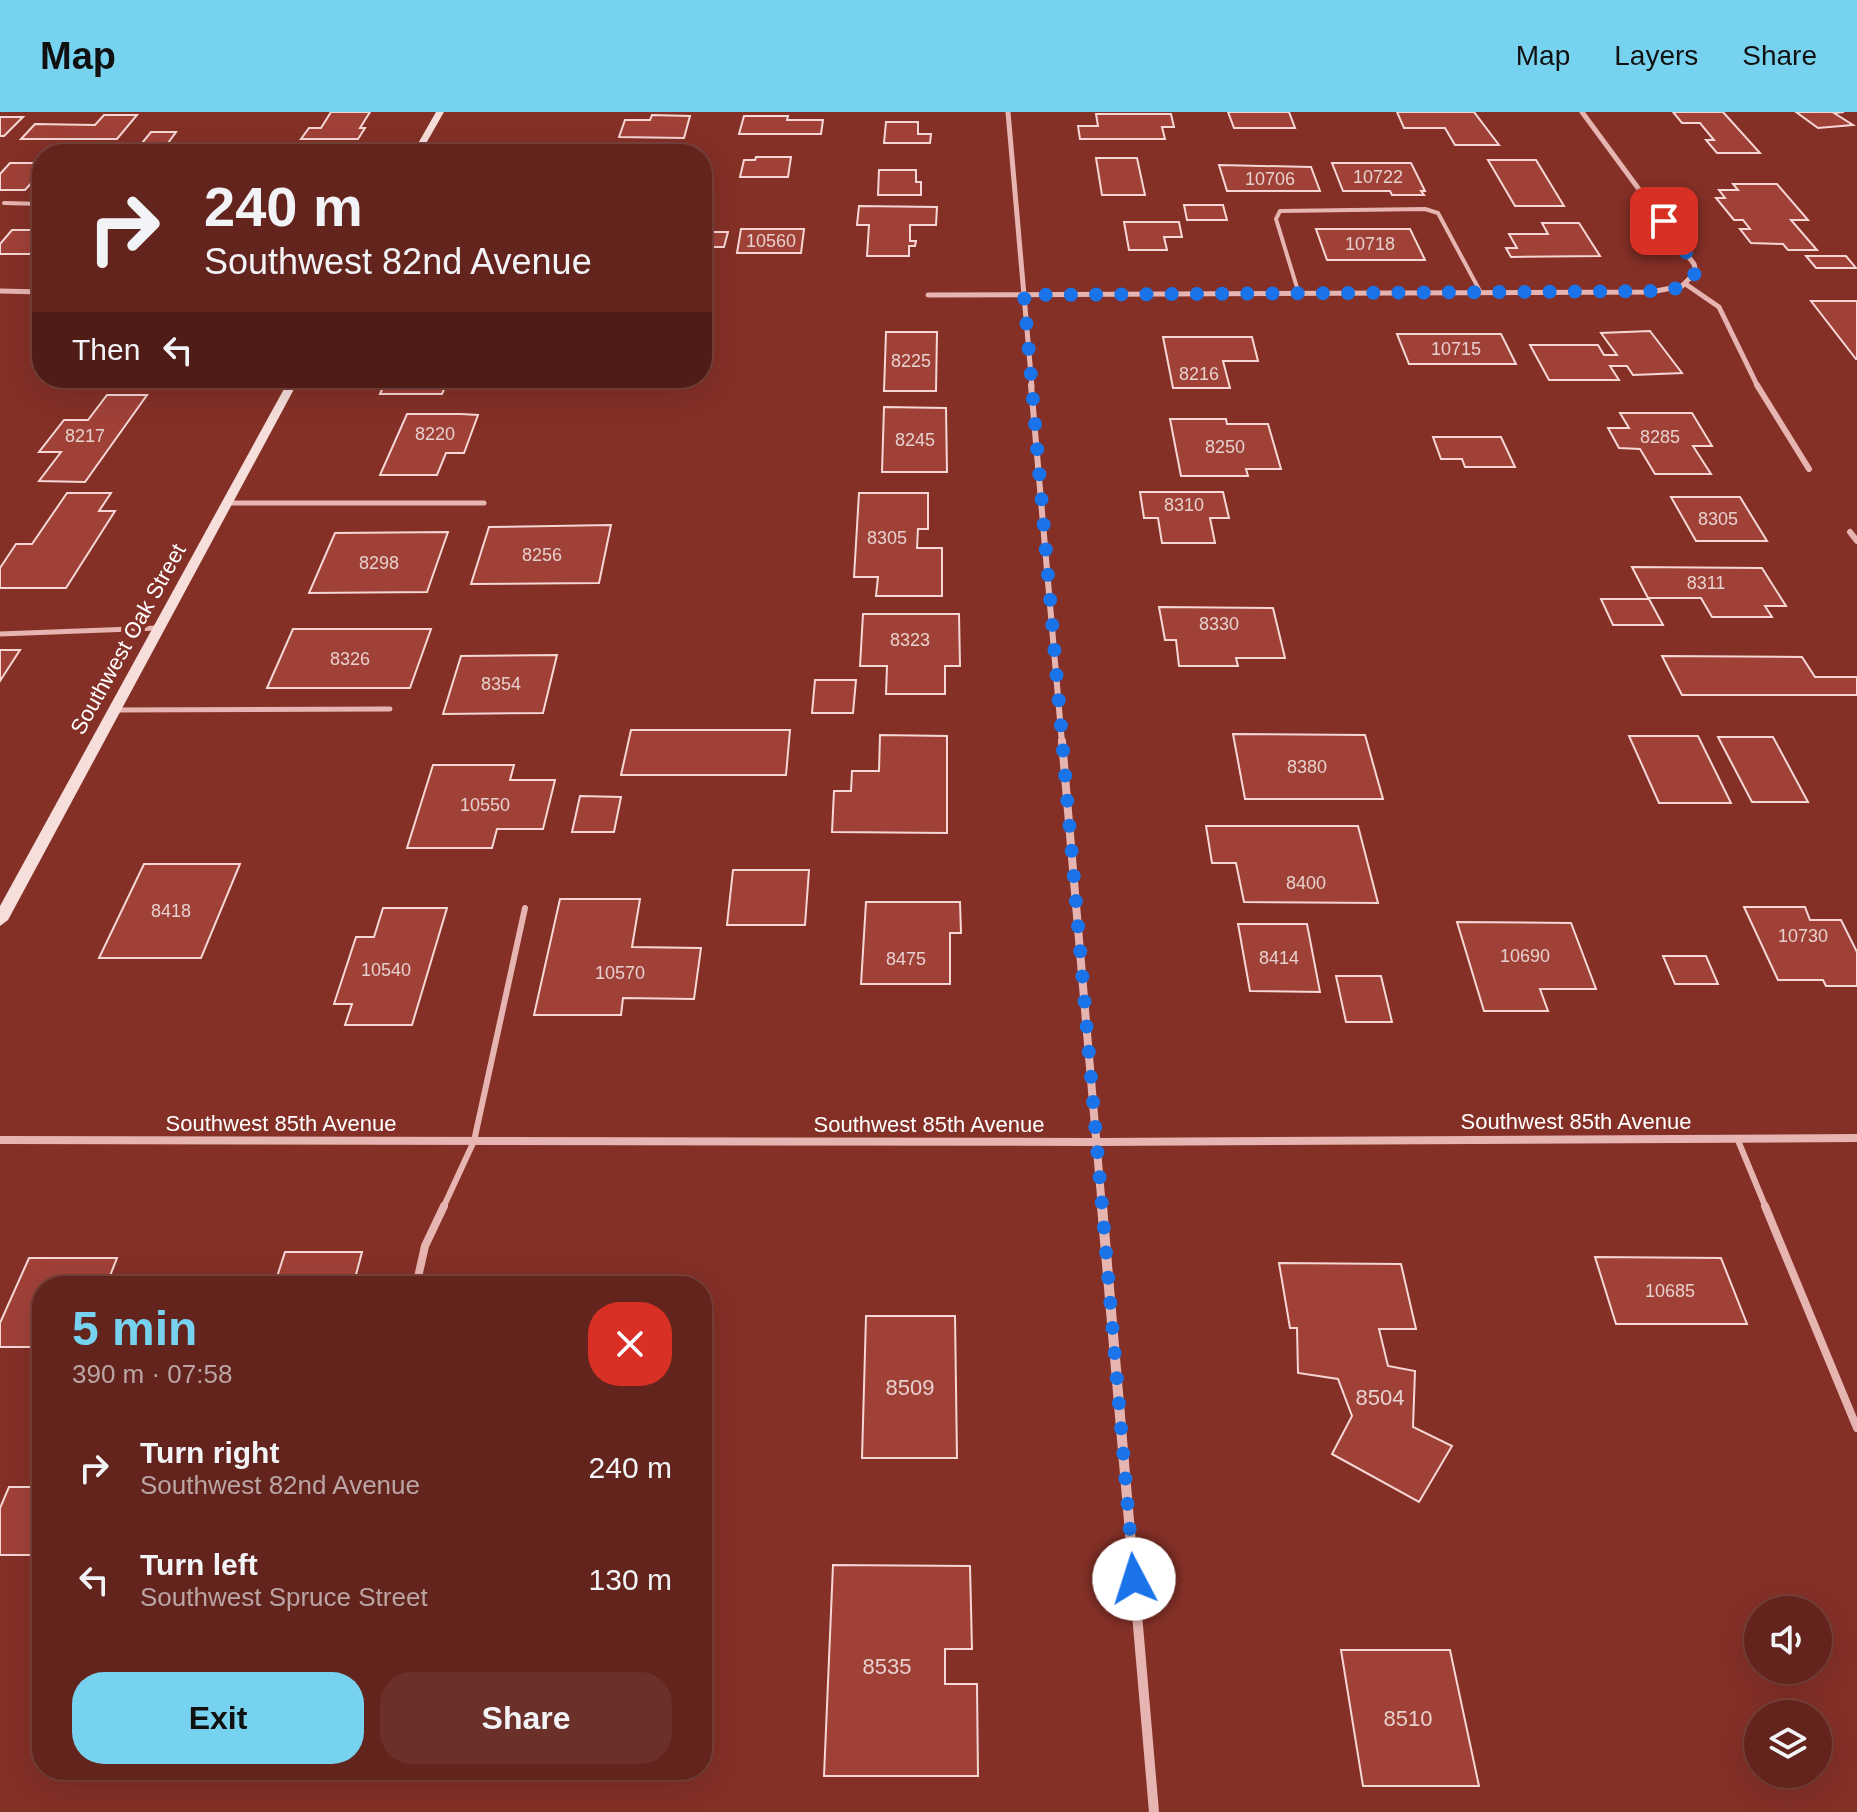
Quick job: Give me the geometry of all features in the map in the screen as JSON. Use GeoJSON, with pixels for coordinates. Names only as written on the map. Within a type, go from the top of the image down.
{"type":"FeatureCollection","features":[{"type":"Feature","properties":{"kind":"street"},"geometry":{"type":"LineString","coordinates":[[422,144],[440,112]]}},
{"type":"Feature","properties":{"kind":"street"},"geometry":{"type":"LineString","coordinates":[[1008,112],[1154,1812]]}},
{"type":"Feature","properties":{"kind":"street"},"geometry":{"type":"LineString","coordinates":[[928,295],[1651,292],[1687,285],[1696,272],[1694,264],[1582,112]]}},
{"type":"Feature","properties":{"kind":"street"},"geometry":{"type":"LineString","coordinates":[[1687,285],[1719,307],[1747,368],[1809,469]]}},
{"type":"Feature","properties":{"kind":"street"},"geometry":{"type":"LineString","coordinates":[[0,291],[32,292]]}},
{"type":"Feature","properties":{"kind":"street","name":"Southwest Oak Street"},"geometry":{"type":"LineString","coordinates":[[0,920],[290,388]]}},
{"type":"Feature","properties":{"kind":"street"},"geometry":{"type":"LineString","coordinates":[[1850,532],[1857,541]]}},
{"type":"Feature","properties":{"kind":"street","name":"Southwest 85th Avenue"},"geometry":{"type":"LineString","coordinates":[[0,1140],[1097,1142],[1857,1138]]}},
{"type":"Feature","properties":{"kind":"lane"},"geometry":{"type":"LineString","coordinates":[[4,203],[32,204]]}},
{"type":"Feature","properties":{"kind":"lane"},"geometry":{"type":"LineString","coordinates":[[1299,294],[1276,219],[1280,211],[1425,209],[1438,213],[1481,293]]}},
{"type":"Feature","properties":{"kind":"lane"},"geometry":{"type":"LineString","coordinates":[[227,503],[484,503]]}},
{"type":"Feature","properties":{"kind":"lane"},"geometry":{"type":"LineString","coordinates":[[0,634],[158,628]]}},
{"type":"Feature","properties":{"kind":"lane"},"geometry":{"type":"LineString","coordinates":[[114,710],[390,709]]}},
{"type":"Feature","properties":{"kind":"lane"},"geometry":{"type":"LineString","coordinates":[[418,1276],[425,1246],[474,1141],[525,908]]}},
{"type":"Feature","properties":{"kind":"lane"},"geometry":{"type":"LineString","coordinates":[[1737,1138],[1857,1428]]}},
{"type":"Feature","properties":{"kind":"building"},"geometry":{"type":"Polygon","coordinates":[[[331,112],[370,112],[360,128],[365,128],[358,139],[301,139],[309,128],[321,128],[331,112]]]}},
{"type":"Feature","properties":{"kind":"building"},"geometry":{"type":"Polygon","coordinates":[[[1228,112],[1289,112],[1295,128],[1234,128],[1228,112]]]}},
{"type":"Feature","properties":{"kind":"building"},"geometry":{"type":"Polygon","coordinates":[[[1397,112],[1474,112],[1499,145],[1455,145],[1445,128],[1404,128],[1397,112]]]}},
{"type":"Feature","properties":{"kind":"building"},"geometry":{"type":"Polygon","coordinates":[[[1673,112],[1723,112],[1760,153],[1717,153],[1706,140],[1714,140],[1700,123],[1682,123],[1673,112]]]}},
{"type":"Feature","properties":{"kind":"building"},"geometry":{"type":"Polygon","coordinates":[[[1796,112],[1844,112],[1834,113],[1853,125],[1818,128],[1796,112]]]}},
{"type":"Feature","properties":{"kind":"building"},"geometry":{"type":"Polygon","coordinates":[[[1096,114],[1171,114],[1174,127],[1162,127],[1165,139],[1080,139],[1078,126],[1098,126],[1096,114]]]}},
{"type":"Feature","properties":{"kind":"building"},"geometry":{"type":"Polygon","coordinates":[[[104,115],[137,115],[117,139],[21,139],[35,124],[95,125],[104,115]]]}},
{"type":"Feature","properties":{"kind":"building"},"geometry":{"type":"Polygon","coordinates":[[[652,115],[690,116],[684,138],[619,137],[625,120],[650,120],[652,115]]]}},
{"type":"Feature","properties":{"kind":"building"},"geometry":{"type":"Polygon","coordinates":[[[744,116],[823,120],[821,134],[739,134],[744,116]]]}},
{"type":"Feature","properties":{"kind":"building"},"geometry":{"type":"Polygon","coordinates":[[[0,117],[23,117],[4,136],[0,136],[0,117]]]}},
{"type":"Feature","properties":{"kind":"building"},"geometry":{"type":"Polygon","coordinates":[[[886,122],[918,122],[918,134],[931,134],[930,143],[884,143],[886,122]]]}},
{"type":"Feature","properties":{"kind":"building"},"geometry":{"type":"Polygon","coordinates":[[[151,132],[176,132],[168,143],[142,143],[151,132]]]}},
{"type":"Feature","properties":{"kind":"building"},"geometry":{"type":"Polygon","coordinates":[[[756,157],[791,157],[788,177],[740,177],[744,160],[755,160],[756,157]]]}},
{"type":"Feature","properties":{"kind":"building"},"geometry":{"type":"Polygon","coordinates":[[[1096,158],[1137,158],[1145,195],[1102,195],[1096,158]]]}},
{"type":"Feature","properties":{"kind":"building"},"geometry":{"type":"Polygon","coordinates":[[[1488,160],[1536,160],[1564,206],[1515,206],[1488,160]]]}},
{"type":"Feature","properties":{"kind":"building"},"geometry":{"type":"Polygon","coordinates":[[[10,163],[32,163],[32,182],[25,190],[0,190],[0,174],[10,163]]]}},
{"type":"Feature","properties":{"kind":"building"},"geometry":{"type":"Polygon","coordinates":[[[1332,163],[1411,163],[1425,191],[1421,191],[1424,195],[1343,191],[1332,163]]]}},
{"type":"Feature","properties":{"kind":"building"},"geometry":{"type":"Polygon","coordinates":[[[1219,165],[1311,167],[1320,191],[1227,191],[1219,165]]]}},
{"type":"Feature","properties":{"kind":"building"},"geometry":{"type":"Polygon","coordinates":[[[879,170],[916,170],[916,182],[921,182],[921,195],[878,195],[879,170]]]}},
{"type":"Feature","properties":{"kind":"building"},"geometry":{"type":"Polygon","coordinates":[[[1733,184],[1777,184],[1808,220],[1791,220],[1817,250],[1788,250],[1783,244],[1751,243],[1740,229],[1750,229],[1743,220],[1734,220],[1716,198],[1725,198],[1719,190],[1738,190],[1733,184]]]}},
{"type":"Feature","properties":{"kind":"building"},"geometry":{"type":"Polygon","coordinates":[[[1184,205],[1223,205],[1227,220],[1187,220],[1184,205]]]}},
{"type":"Feature","properties":{"kind":"building"},"geometry":{"type":"Polygon","coordinates":[[[859,206],[937,207],[936,225],[910,225],[910,241],[916,241],[915,246],[909,246],[909,256],[867,256],[869,225],[857,225],[859,206]]]}},
{"type":"Feature","properties":{"kind":"building"},"geometry":{"type":"Polygon","coordinates":[[[1124,222],[1179,222],[1182,237],[1164,237],[1167,250],[1129,250],[1124,222]]]}},
{"type":"Feature","properties":{"kind":"building"},"geometry":{"type":"Polygon","coordinates":[[[1542,223],[1579,223],[1600,256],[1511,257],[1506,248],[1517,248],[1509,234],[1548,234],[1542,223]]]}},
{"type":"Feature","properties":{"kind":"building"},"geometry":{"type":"Polygon","coordinates":[[[741,229],[804,229],[801,253],[737,253],[741,229]]]}},
{"type":"Feature","properties":{"kind":"building"},"geometry":{"type":"Polygon","coordinates":[[[1316,229],[1410,229],[1425,260],[1327,260],[1316,229]]]}},
{"type":"Feature","properties":{"kind":"building"},"geometry":{"type":"Polygon","coordinates":[[[12,230],[32,230],[30,254],[0,254],[0,244],[12,230]]]}},
{"type":"Feature","properties":{"kind":"building"},"geometry":{"type":"Polygon","coordinates":[[[712,232],[728,232],[724,247],[712,247],[712,232]]]}},
{"type":"Feature","properties":{"kind":"building"},"geometry":{"type":"Polygon","coordinates":[[[1806,256],[1846,256],[1856,268],[1816,268],[1806,256]]]}},
{"type":"Feature","properties":{"kind":"building"},"geometry":{"type":"Polygon","coordinates":[[[1811,301],[1857,301],[1857,359],[1856,359],[1811,301]]]}},
{"type":"Feature","properties":{"kind":"building"},"geometry":{"type":"Polygon","coordinates":[[[1650,331],[1682,373],[1633,375],[1627,366],[1610,366],[1619,380],[1549,380],[1530,345],[1598,345],[1604,355],[1617,355],[1601,333],[1650,331]]]}},
{"type":"Feature","properties":{"kind":"building"},"geometry":{"type":"Polygon","coordinates":[[[886,332],[937,332],[936,391],[884,391],[886,332]]]}},
{"type":"Feature","properties":{"kind":"building"},"geometry":{"type":"Polygon","coordinates":[[[1397,334],[1501,334],[1516,364],[1409,364],[1397,334]]]}},
{"type":"Feature","properties":{"kind":"building"},"geometry":{"type":"Polygon","coordinates":[[[1163,337],[1252,337],[1258,361],[1223,361],[1230,388],[1173,388],[1163,337]]]}},
{"type":"Feature","properties":{"kind":"building"},"geometry":{"type":"Polygon","coordinates":[[[383,388],[445,388],[442,394],[380,394],[383,388]]]}},
{"type":"Feature","properties":{"kind":"building"},"geometry":{"type":"Polygon","coordinates":[[[107,395],[147,395],[85,482],[39,481],[61,452],[39,452],[64,420],[88,420],[107,395]]]}},
{"type":"Feature","properties":{"kind":"building"},"geometry":{"type":"Polygon","coordinates":[[[884,407],[946,408],[947,472],[882,472],[884,407]]]}},
{"type":"Feature","properties":{"kind":"building"},"geometry":{"type":"Polygon","coordinates":[[[1620,413],[1692,413],[1712,446],[1693,446],[1711,474],[1655,474],[1640,449],[1619,448],[1608,428],[1629,428],[1620,413]]]}},
{"type":"Feature","properties":{"kind":"building"},"geometry":{"type":"Polygon","coordinates":[[[407,414],[478,415],[464,453],[446,453],[437,475],[380,475],[407,414]]]}},
{"type":"Feature","properties":{"kind":"building"},"geometry":{"type":"Polygon","coordinates":[[[1170,419],[1226,419],[1227,424],[1268,424],[1281,469],[1246,469],[1248,476],[1181,476],[1170,419]]]}},
{"type":"Feature","properties":{"kind":"building"},"geometry":{"type":"Polygon","coordinates":[[[1433,437],[1501,437],[1515,467],[1465,467],[1462,459],[1441,459],[1433,437]]]}},
{"type":"Feature","properties":{"kind":"building"},"geometry":{"type":"Polygon","coordinates":[[[1140,492],[1223,492],[1229,518],[1210,518],[1215,543],[1162,543],[1158,518],[1144,518],[1140,492]]]}},
{"type":"Feature","properties":{"kind":"building"},"geometry":{"type":"Polygon","coordinates":[[[67,493],[111,493],[99,511],[115,511],[66,588],[0,588],[0,568],[16,544],[32,544],[67,493]]]}},
{"type":"Feature","properties":{"kind":"building"},"geometry":{"type":"Polygon","coordinates":[[[859,493],[928,493],[928,529],[918,529],[917,548],[942,548],[942,596],[876,596],[878,577],[854,577],[859,493]]]}},
{"type":"Feature","properties":{"kind":"building"},"geometry":{"type":"Polygon","coordinates":[[[1671,497],[1740,497],[1767,541],[1696,541],[1671,497]]]}},
{"type":"Feature","properties":{"kind":"building"},"geometry":{"type":"Polygon","coordinates":[[[611,525],[599,583],[471,584],[489,527],[611,525]]]}},
{"type":"Feature","properties":{"kind":"building"},"geometry":{"type":"Polygon","coordinates":[[[448,532],[427,592],[309,593],[335,533],[448,532]]]}},
{"type":"Feature","properties":{"kind":"building"},"geometry":{"type":"Polygon","coordinates":[[[1632,567],[1762,568],[1786,606],[1765,606],[1772,617],[1712,617],[1701,598],[1648,598],[1632,567]]]}},
{"type":"Feature","properties":{"kind":"building"},"geometry":{"type":"Polygon","coordinates":[[[1601,599],[1649,599],[1663,625],[1613,625],[1601,599]]]}},
{"type":"Feature","properties":{"kind":"building"},"geometry":{"type":"Polygon","coordinates":[[[1159,607],[1273,608],[1285,658],[1236,658],[1238,666],[1179,666],[1176,640],[1165,640],[1159,607]]]}},
{"type":"Feature","properties":{"kind":"building"},"geometry":{"type":"Polygon","coordinates":[[[863,614],[959,614],[960,666],[945,666],[945,694],[886,694],[887,666],[860,666],[863,614]]]}},
{"type":"Feature","properties":{"kind":"building"},"geometry":{"type":"Polygon","coordinates":[[[293,629],[431,629],[410,688],[267,688],[293,629]]]}},
{"type":"Feature","properties":{"kind":"building"},"geometry":{"type":"Polygon","coordinates":[[[0,650],[20,650],[0,681],[0,650]]]}},
{"type":"Feature","properties":{"kind":"building"},"geometry":{"type":"Polygon","coordinates":[[[557,655],[543,713],[443,714],[461,656],[557,655]]]}},
{"type":"Feature","properties":{"kind":"building"},"geometry":{"type":"Polygon","coordinates":[[[1662,656],[1802,657],[1815,677],[1857,677],[1857,695],[1682,695],[1662,656]]]}},
{"type":"Feature","properties":{"kind":"building"},"geometry":{"type":"Polygon","coordinates":[[[815,680],[856,680],[853,713],[812,713],[815,680]]]}},
{"type":"Feature","properties":{"kind":"building"},"geometry":{"type":"Polygon","coordinates":[[[631,730],[790,730],[786,775],[621,775],[631,730]]]}},
{"type":"Feature","properties":{"kind":"building"},"geometry":{"type":"Polygon","coordinates":[[[1233,734],[1365,735],[1383,799],[1245,799],[1233,734]]]}},
{"type":"Feature","properties":{"kind":"building"},"geometry":{"type":"Polygon","coordinates":[[[880,735],[947,736],[947,833],[832,832],[834,791],[851,791],[852,771],[879,771],[880,735]]]}},
{"type":"Feature","properties":{"kind":"building"},"geometry":{"type":"Polygon","coordinates":[[[1629,736],[1698,736],[1731,803],[1659,803],[1629,736]]]}},
{"type":"Feature","properties":{"kind":"building"},"geometry":{"type":"Polygon","coordinates":[[[1718,737],[1773,737],[1808,802],[1752,802],[1718,737]]]}},
{"type":"Feature","properties":{"kind":"building"},"geometry":{"type":"Polygon","coordinates":[[[433,765],[514,765],[510,780],[555,780],[543,829],[497,829],[492,848],[407,848],[433,765]]]}},
{"type":"Feature","properties":{"kind":"building"},"geometry":{"type":"Polygon","coordinates":[[[580,796],[621,797],[614,832],[572,832],[580,796]]]}},
{"type":"Feature","properties":{"kind":"building"},"geometry":{"type":"Polygon","coordinates":[[[1206,826],[1358,826],[1378,903],[1244,902],[1236,863],[1212,863],[1206,826]]]}},
{"type":"Feature","properties":{"kind":"building"},"geometry":{"type":"Polygon","coordinates":[[[144,864],[240,864],[201,958],[99,958],[144,864]]]}},
{"type":"Feature","properties":{"kind":"building"},"geometry":{"type":"Polygon","coordinates":[[[733,870],[809,870],[805,925],[727,925],[733,870]]]}},
{"type":"Feature","properties":{"kind":"building"},"geometry":{"type":"Polygon","coordinates":[[[560,899],[640,899],[632,947],[701,948],[694,999],[623,998],[621,1015],[534,1015],[560,899]]]}},
{"type":"Feature","properties":{"kind":"building"},"geometry":{"type":"Polygon","coordinates":[[[866,902],[960,902],[961,933],[950,933],[950,984],[861,984],[866,902]]]}},
{"type":"Feature","properties":{"kind":"building"},"geometry":{"type":"Polygon","coordinates":[[[1744,907],[1805,907],[1810,920],[1841,920],[1857,952],[1857,986],[1826,986],[1823,980],[1778,980],[1744,907]]]}},
{"type":"Feature","properties":{"kind":"building"},"geometry":{"type":"Polygon","coordinates":[[[383,908],[447,908],[412,1025],[345,1025],[352,1004],[334,1004],[356,937],[374,937],[383,908]]]}},
{"type":"Feature","properties":{"kind":"building"},"geometry":{"type":"Polygon","coordinates":[[[1457,922],[1571,923],[1596,989],[1540,989],[1548,1011],[1484,1011],[1457,922]]]}},
{"type":"Feature","properties":{"kind":"building"},"geometry":{"type":"Polygon","coordinates":[[[1238,924],[1307,924],[1320,992],[1250,991],[1238,924]]]}},
{"type":"Feature","properties":{"kind":"building"},"geometry":{"type":"Polygon","coordinates":[[[1663,956],[1706,956],[1718,984],[1675,984],[1663,956]]]}},
{"type":"Feature","properties":{"kind":"building"},"geometry":{"type":"Polygon","coordinates":[[[1336,976],[1381,976],[1392,1022],[1346,1022],[1336,976]]]}},
{"type":"Feature","properties":{"kind":"building"},"geometry":{"type":"Polygon","coordinates":[[[285,1252],[362,1252],[356,1276],[277,1276],[285,1252]]]}},
{"type":"Feature","properties":{"kind":"building"},"geometry":{"type":"Polygon","coordinates":[[[1595,1257],[1721,1258],[1747,1324],[1616,1324],[1595,1257]]]}},
{"type":"Feature","properties":{"kind":"building"},"geometry":{"type":"Polygon","coordinates":[[[29,1258],[117,1258],[110,1276],[32,1276],[32,1347],[0,1347],[0,1323],[29,1258]]]}},
{"type":"Feature","properties":{"kind":"building"},"geometry":{"type":"Polygon","coordinates":[[[1279,1263],[1401,1264],[1416,1329],[1379,1329],[1388,1366],[1415,1371],[1413,1427],[1452,1446],[1419,1502],[1332,1454],[1352,1416],[1338,1379],[1298,1373],[1297,1328],[1290,1328],[1279,1263]]]}},
{"type":"Feature","properties":{"kind":"building"},"geometry":{"type":"Polygon","coordinates":[[[866,1316],[955,1316],[957,1458],[862,1458],[866,1316]]]}},
{"type":"Feature","properties":{"kind":"building"},"geometry":{"type":"Polygon","coordinates":[[[9,1487],[32,1487],[32,1555],[0,1555],[0,1508],[9,1487]]]}},
{"type":"Feature","properties":{"kind":"building"},"geometry":{"type":"Polygon","coordinates":[[[833,1565],[970,1566],[972,1649],[945,1649],[945,1684],[977,1684],[978,1776],[824,1776],[833,1565]]]}},
{"type":"Feature","properties":{"kind":"building"},"geometry":{"type":"Polygon","coordinates":[[[1341,1650],[1450,1650],[1479,1786],[1363,1786],[1341,1650]]]}},
{"type":"Feature","properties":{"kind":"route"},"geometry":{"type":"LineString","coordinates":[[1134,1579],[1024,295],[1667,291],[1687,285],[1696,272],[1694,264],[1664,221]]}}]}
